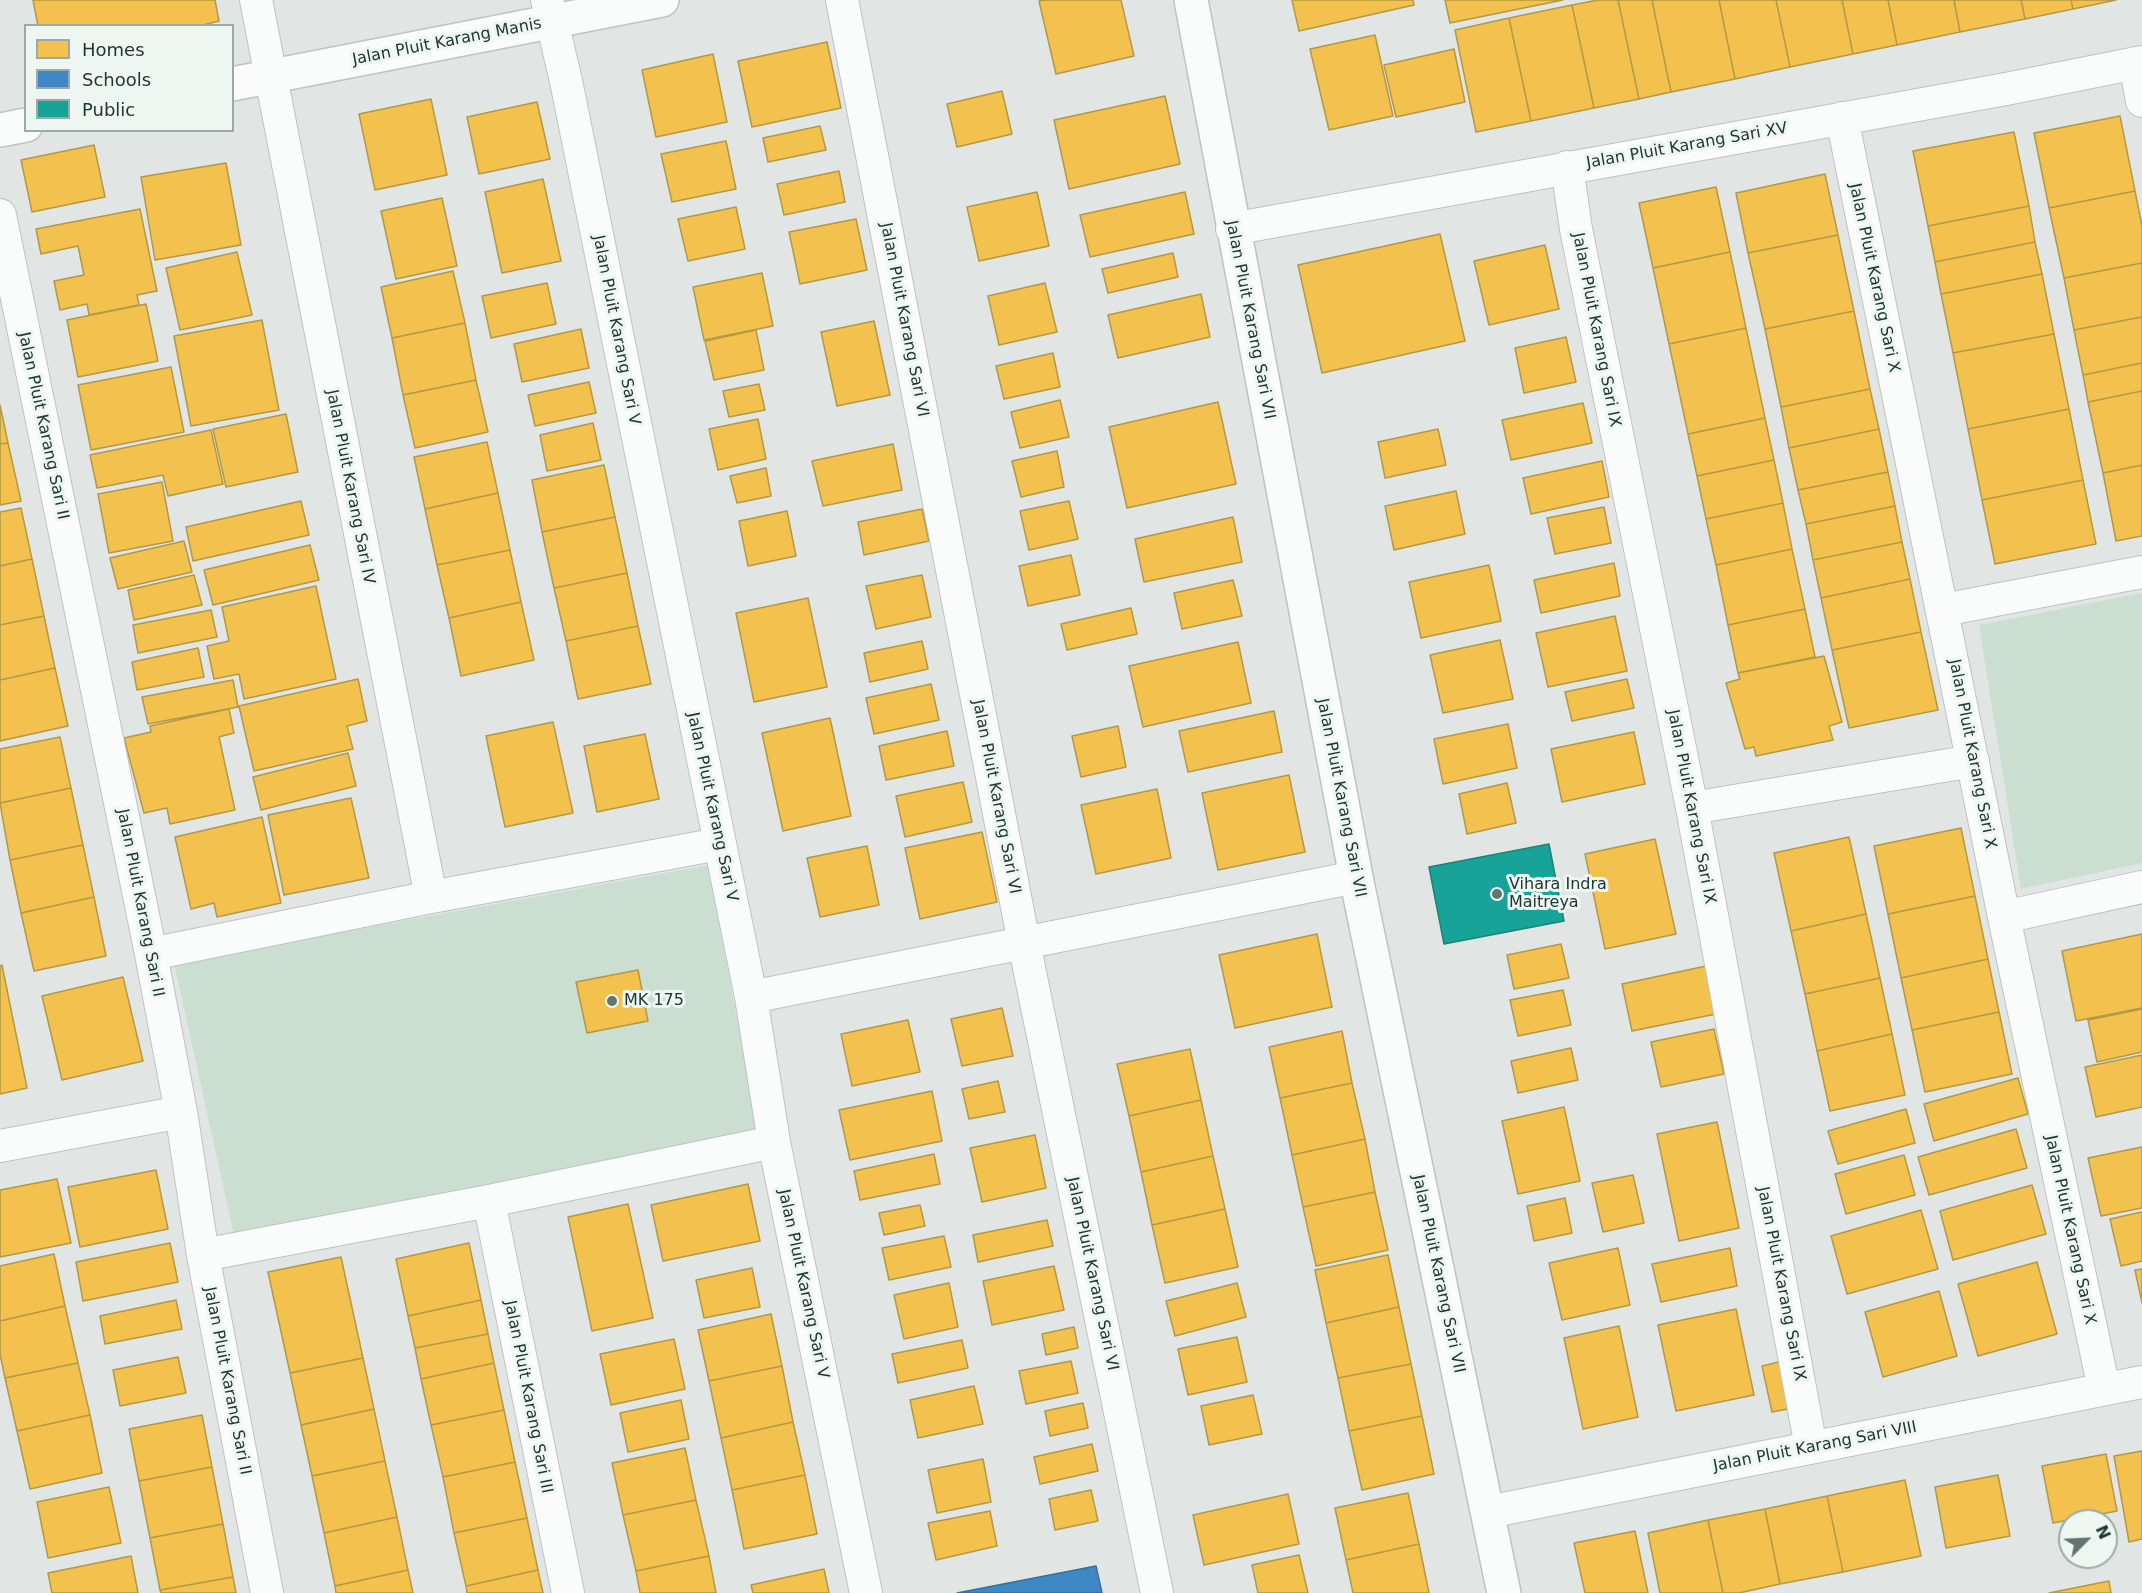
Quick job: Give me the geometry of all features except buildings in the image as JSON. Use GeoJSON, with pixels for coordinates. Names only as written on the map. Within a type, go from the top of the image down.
{"type":"FeatureCollection","features":[{"type":"Feature","properties":{"kind":"street","name":"Jalan Pluit Karang Sari IV"},"geometry":{"type":"LineString","coordinates":[[256,0],[431,897]]}},
{"type":"Feature","properties":{"kind":"street","name":"Jalan Pluit Karang Manis"},"geometry":{"type":"LineString","coordinates":[[234,84],[549,11],[662,0]]}},
{"type":"Feature","properties":{"kind":"street","name":"Jalan Pluit Karang Sari VI"},"geometry":{"type":"LineString","coordinates":[[842,0],[1024,943],[1157,1593]]}},
{"type":"Feature","properties":{"kind":"street","name":"Jalan Pluit Karang Sari VII"},"geometry":{"type":"LineString","coordinates":[[1191,0],[1232,229],[1356,877],[1504,1593]]}},
{"type":"Feature","properties":{"kind":"street","name":"Jalan Pluit Karang Sari V"},"geometry":{"type":"LineString","coordinates":[[549,11],[566,81],[751,997],[774,1142],[866,1593]]}},
{"type":"Feature","properties":{"kind":"street"},"geometry":{"type":"LineString","coordinates":[[2138,62],[2142,101]]}},
{"type":"Feature","properties":{"kind":"street","name":"Jalan Pluit Karang Sari XV"},"geometry":{"type":"LineString","coordinates":[[1232,229],[2138,62]]}},
{"type":"Feature","properties":{"kind":"street","name":"Jalan Pluit Karang Sari X"},"geometry":{"type":"LineString","coordinates":[[1842,118],[2004,917],[2104,1389]]}},
{"type":"Feature","properties":{"kind":"street"},"geometry":{"type":"LineString","coordinates":[[0,130],[24,125]]}},
{"type":"Feature","properties":{"kind":"street","name":"Jalan Pluit Karang Sari IX"},"geometry":{"type":"LineString","coordinates":[[1567,167],[1576,229],[1692,808],[1811,1447]]}},
{"type":"Feature","properties":{"kind":"street","name":"Jalan Pluit Karang Sari II"},"geometry":{"type":"LineString","coordinates":[[0,215],[151,954],[181,1112],[203,1255],[267,1593]]}},
{"type":"Feature","properties":{"kind":"street"},"geometry":{"type":"LineString","coordinates":[[1943,610],[2142,572]]}},
{"type":"Feature","properties":{"kind":"street"},"geometry":{"type":"LineString","coordinates":[[1692,808],[1973,761]]}},
{"type":"Feature","properties":{"kind":"street"},"geometry":{"type":"LineString","coordinates":[[151,954],[431,897],[719,843]]}},
{"type":"Feature","properties":{"kind":"street"},"geometry":{"type":"LineString","coordinates":[[751,997],[1356,877]]}},
{"type":"Feature","properties":{"kind":"street"},"geometry":{"type":"LineString","coordinates":[[2004,917],[2142,887]]}},
{"type":"Feature","properties":{"kind":"street"},"geometry":{"type":"LineString","coordinates":[[0,1146],[181,1112]]}},
{"type":"Feature","properties":{"kind":"street"},"geometry":{"type":"LineString","coordinates":[[203,1255],[489,1202],[774,1142]]}},
{"type":"Feature","properties":{"kind":"street","name":"Jalan Pluit Karang Sari III"},"geometry":{"type":"LineString","coordinates":[[489,1202],[568,1593]]}},
{"type":"Feature","properties":{"kind":"street","name":"Jalan Pluit Karang Sari VIII"},"geometry":{"type":"LineString","coordinates":[[1488,1512],[2142,1382]]}},
{"type":"Feature","properties":{"kind":"green space"},"geometry":{"type":"Polygon","coordinates":[[[2142,593],[2142,863],[2021,889],[1979,625],[2142,593]]]}},
{"type":"Feature","properties":{"kind":"green space"},"geometry":{"type":"Polygon","coordinates":[[[708,865],[758,1130],[234,1235],[174,963],[708,865]]]}},
{"type":"Feature","properties":{"kind":"place","name":"Vihara Indra Maitreya"},"geometry":{"type":"Point","coordinates":[1497,894]}},
{"type":"Feature","properties":{"kind":"place","name":"MK 175"},"geometry":{"type":"Point","coordinates":[612,1001]}}]}
